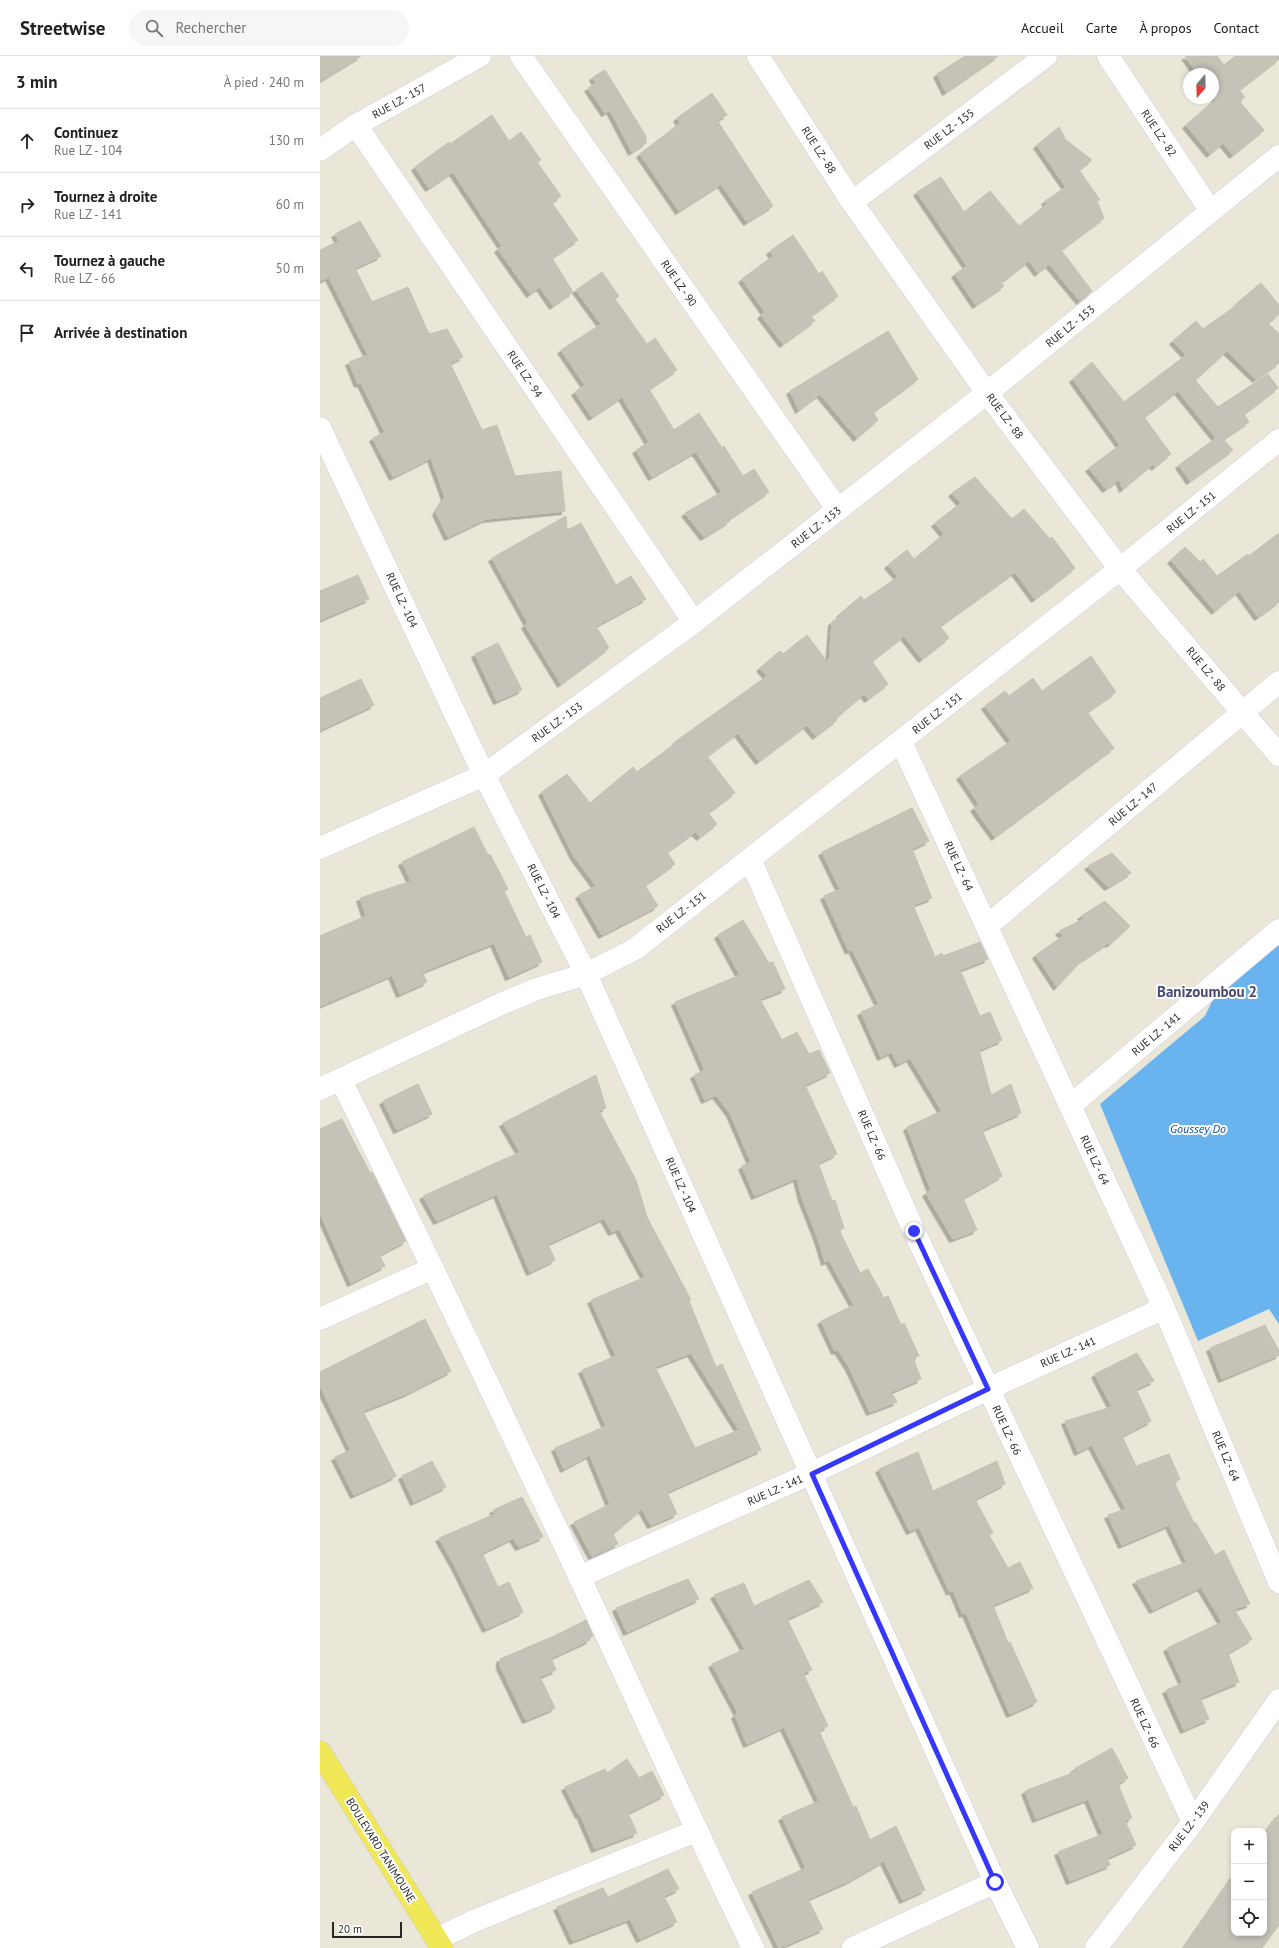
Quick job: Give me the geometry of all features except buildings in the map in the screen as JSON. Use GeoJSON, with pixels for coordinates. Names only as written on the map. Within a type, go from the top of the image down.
{"type":"FeatureCollection","features":[{"type":"Feature","properties":{"kind":"main road","name":"BOULEVARD TANIMOUNE"},"geometry":{"type":"LineString","coordinates":[[320,1752],[439,1944]]}},
{"type":"Feature","properties":{"kind":"street","name":"RUE LZ - 157"},"geometry":{"type":"LineString","coordinates":[[320,150],[356,125],[480,56]]}},
{"type":"Feature","properties":{"kind":"street","name":"RUE LZ - 90"},"geometry":{"type":"LineString","coordinates":[[521,56],[838,510]]}},
{"type":"Feature","properties":{"kind":"street","name":"RUE LZ - 88"},"geometry":{"type":"LineString","coordinates":[[758,56],[852,202],[987,393],[1120,569],[1279,755]]}},
{"type":"Feature","properties":{"kind":"street","name":"RUE LZ - 155"},"geometry":{"type":"LineString","coordinates":[[852,202],[1046,56]]}},
{"type":"Feature","properties":{"kind":"street","name":"RUE LZ - 82"},"geometry":{"type":"LineString","coordinates":[[1108,56],[1210,210]]}},
{"type":"Feature","properties":{"kind":"street","name":"RUE LZ - 94"},"geometry":{"type":"LineString","coordinates":[[356,125],[694,622]]}},
{"type":"Feature","properties":{"kind":"street","name":"RUE LZ - 153"},"geometry":{"type":"LineString","coordinates":[[320,848],[484,775],[694,622],[838,510],[987,393],[1210,210],[1279,156]]}},
{"type":"Feature","properties":{"kind":"street","name":"RUE LZ - 104"},"geometry":{"type":"LineString","coordinates":[[320,428],[484,775],[586,974],[995,1882],[1028,1948]]}},
{"type":"Feature","properties":{"kind":"street","name":"RUE LZ - 151"},"geometry":{"type":"LineString","coordinates":[[320,1089],[502,1004],[534,990],[586,974],[635,949],[1120,569],[1279,440]]}},
{"type":"Feature","properties":{"kind":"street","name":"RUE LZ - 147"},"geometry":{"type":"LineString","coordinates":[[987,926],[1279,682]]}},
{"type":"Feature","properties":{"kind":"street","name":"RUE LZ - 64"},"geometry":{"type":"LineString","coordinates":[[901,742],[1164,1308],[1279,1582]]}},
{"type":"Feature","properties":{"kind":"street","name":"RUE LZ - 66"},"geometry":{"type":"LineString","coordinates":[[750,859],[914,1231],[1193,1822]]}},
{"type":"Feature","properties":{"kind":"street","name":"RUE LZ - 141"},"geometry":{"type":"LineString","coordinates":[[1070,1106],[1279,930]]}},
{"type":"Feature","properties":{"kind":"street"},"geometry":{"type":"LineString","coordinates":[[341,1080],[433,1268],[579,1577],[696,1831],[753,1948]]}},
{"type":"Feature","properties":{"kind":"street"},"geometry":{"type":"LineString","coordinates":[[320,1319],[433,1268]]}},
{"type":"Feature","properties":{"kind":"street","name":"RUE LZ - 141"},"geometry":{"type":"LineString","coordinates":[[579,1577],[812,1474],[988,1389],[1164,1308]]}},
{"type":"Feature","properties":{"kind":"street","name":"RUE LZ - 139"},"geometry":{"type":"LineString","coordinates":[[1096,1948],[1193,1822],[1279,1700]]}},
{"type":"Feature","properties":{"kind":"street"},"geometry":{"type":"LineString","coordinates":[[439,1944],[474,1921],[696,1831]]}},
{"type":"Feature","properties":{"kind":"street"},"geometry":{"type":"LineString","coordinates":[[853,1948],[995,1882]]}},
{"type":"Feature","properties":{"kind":"water","name":"Goussey Do"},"geometry":{"type":"Polygon","coordinates":[[[1279,945],[1279,1324],[1269,1309],[1198,1341],[1100,1104],[1205,1016],[1215,995],[1279,945]]]}},
{"type":"Feature","properties":{"kind":"district","name":"Banizoumbou 2"},"geometry":{"type":"Point","coordinates":[1207,991]}},
{"type":"Feature","properties":{"kind":"route"},"geometry":{"type":"LineString","coordinates":[[914,1231],[988,1389],[812,1474],[995,1882]]}}]}
